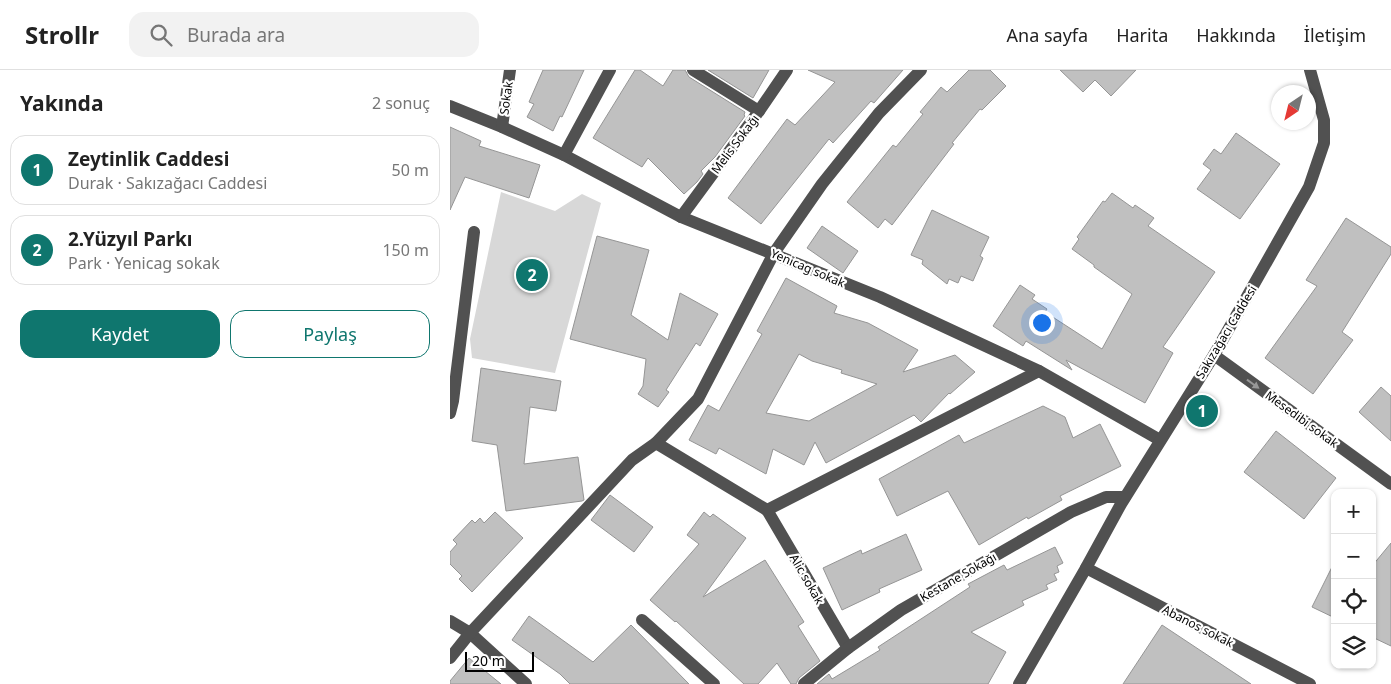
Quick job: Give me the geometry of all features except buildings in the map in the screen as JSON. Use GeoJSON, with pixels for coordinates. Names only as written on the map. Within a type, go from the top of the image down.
{"type":"FeatureCollection","features":[{"type":"Feature","properties":{"kind":"street","name":"Sokak"},"geometry":{"type":"LineString","coordinates":[[502,127],[510,70]]}},
{"type":"Feature","properties":{"kind":"street"},"geometry":{"type":"LineString","coordinates":[[564,155],[610,70]]}},
{"type":"Feature","properties":{"kind":"street"},"geometry":{"type":"LineString","coordinates":[[692,70],[759,111]]}},
{"type":"Feature","properties":{"kind":"street","name":"Melis Sokağı"},"geometry":{"type":"LineString","coordinates":[[681,217],[787,70]]}},
{"type":"Feature","properties":{"kind":"street"},"geometry":{"type":"LineString","coordinates":[[450,658],[470,633],[632,460],[656,443],[698,400],[774,253],[822,184],[879,113],[921,70]]}},
{"type":"Feature","properties":{"kind":"street","name":"Sakızağacı Caddesi"},"geometry":{"type":"LineString","coordinates":[[1019,684],[1125,497],[1214,355],[1309,187],[1324,143],[1324,120],[1310,70]]}},
{"type":"Feature","properties":{"kind":"street","name":"Yenicag sokak"},"geometry":{"type":"LineString","coordinates":[[450,106],[564,155],[681,217],[880,297],[1039,371],[1160,440]]}},
{"type":"Feature","properties":{"kind":"street"},"geometry":{"type":"LineString","coordinates":[[450,413],[474,232]]}},
{"type":"Feature","properties":{"kind":"street","name":"Mesedibi sokak"},"geometry":{"type":"LineString","coordinates":[[1214,355],[1391,484]]}},
{"type":"Feature","properties":{"kind":"street"},"geometry":{"type":"LineString","coordinates":[[656,443],[767,510],[1039,371]]}},
{"type":"Feature","properties":{"kind":"street","name":"Kestane Sokağı"},"geometry":{"type":"LineString","coordinates":[[804,684],[848,648],[901,610],[1071,512],[1106,497],[1125,497]]}},
{"type":"Feature","properties":{"kind":"street","name":"Alic sokak"},"geometry":{"type":"LineString","coordinates":[[767,510],[848,648]]}},
{"type":"Feature","properties":{"kind":"street","name":"Abanos sokak"},"geometry":{"type":"LineString","coordinates":[[1086,568],[1310,684]]}},
{"type":"Feature","properties":{"kind":"street"},"geometry":{"type":"LineString","coordinates":[[642,620],[714,684]]}},
{"type":"Feature","properties":{"kind":"street"},"geometry":{"type":"LineString","coordinates":[[450,621],[470,633],[526,684]]}},
{"type":"Feature","properties":{"kind":"shaded area"},"geometry":{"type":"Polygon","coordinates":[[[501,192],[555,211],[582,194],[601,203],[555,373],[472,358],[470,339],[501,192]]]}},
{"type":"Feature","properties":{"kind":"place","name":"2.Yüzyıl Parkı"},"geometry":{"type":"Point","coordinates":[532,275]}},
{"type":"Feature","properties":{"kind":"place","name":"Zeyti̇nli̇k Caddesi̇"},"geometry":{"type":"Point","coordinates":[1202,411]}}]}
